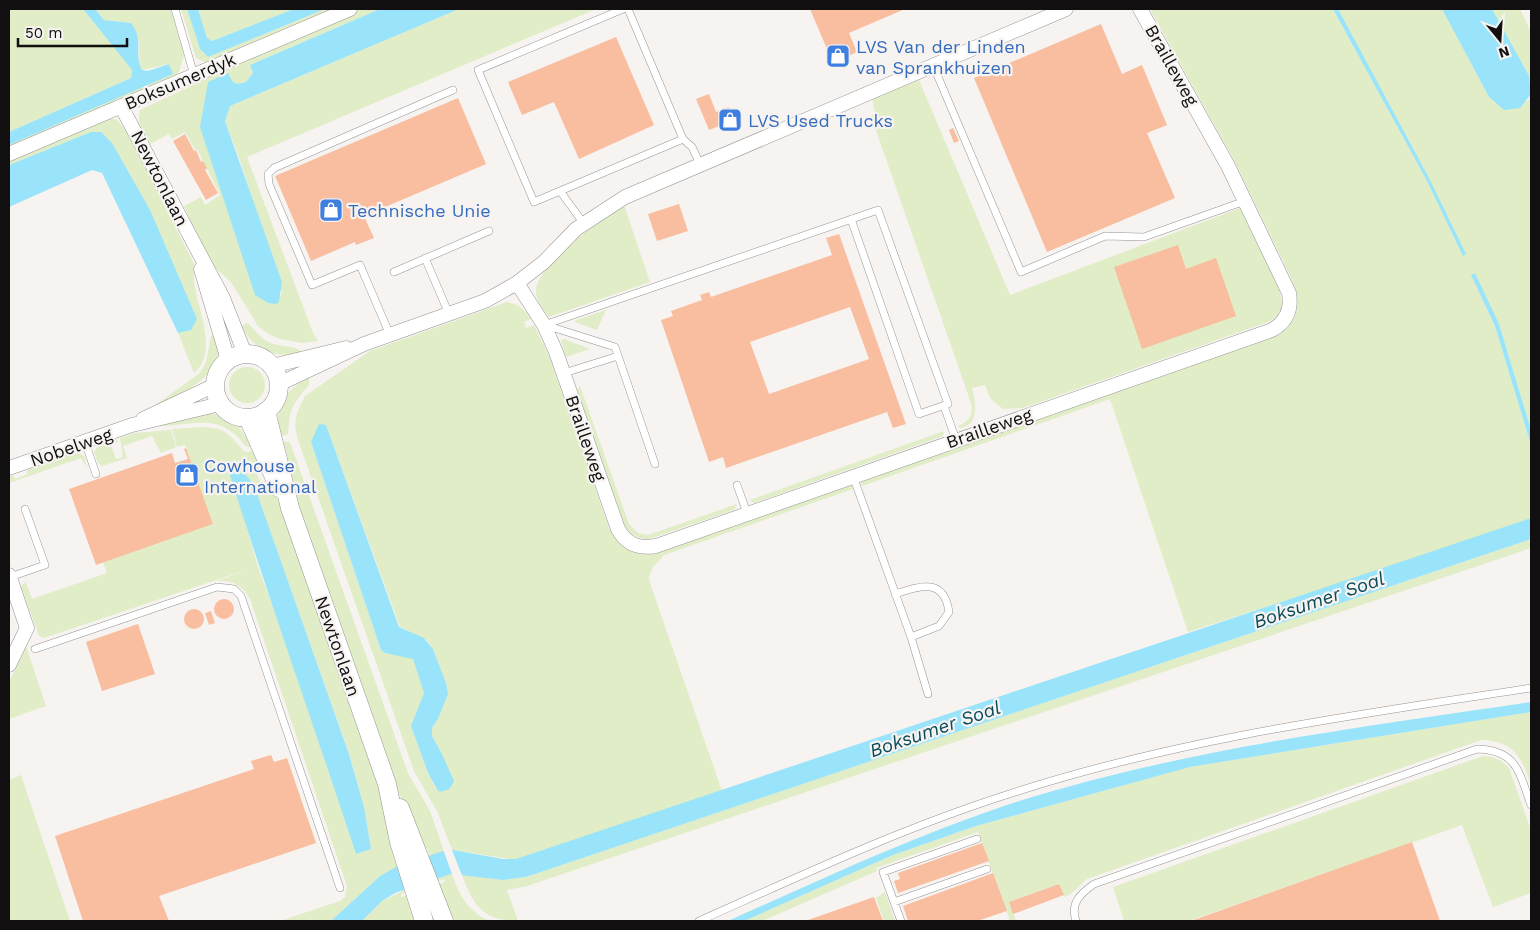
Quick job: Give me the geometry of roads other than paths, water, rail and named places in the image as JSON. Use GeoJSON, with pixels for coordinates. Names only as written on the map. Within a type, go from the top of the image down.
{"type":"FeatureCollection","features":[{"type":"Feature","properties":{"kind":"street","name":"Boksumerdyk"},"geometry":{"type":"LineString","coordinates":[[9,154],[350,9]]}},
{"type":"Feature","properties":{"kind":"street"},"geometry":{"type":"LineString","coordinates":[[272,366],[364,344],[485,301],[517,283],[544,262],[584,224],[625,197],[1066,9]]}},
{"type":"Feature","properties":{"kind":"street","name":"Brailleweg"},"geometry":{"type":"LineString","coordinates":[[517,283],[544,324],[564,373],[618,529],[627,541],[640,547],[656,546],[1279,326],[1288,314],[1289,293],[1228,166],[1140,9]]}},
{"type":"Feature","properties":{"kind":"street","name":"Newtonlaan"},"geometry":{"type":"LineString","coordinates":[[121,106],[222,298],[245,354]]}},
{"type":"Feature","properties":{"kind":"street","name":"Newtonlaan"},"geometry":{"type":"LineString","coordinates":[[197,251],[228,360]]}},
{"type":"Feature","properties":{"kind":"street"},"geometry":{"type":"LineString","coordinates":[[279,384],[364,344]]}},
{"type":"Feature","properties":{"kind":"street"},"geometry":{"type":"LineString","coordinates":[[245,354],[264,358],[272,366],[279,384],[278,394],[266,411],[248,418],[228,412],[220,404],[215,386],[220,368],[228,360],[245,354]]}},
{"type":"Feature","properties":{"kind":"street","name":"Nobelweg"},"geometry":{"type":"LineString","coordinates":[[132,425],[160,409],[215,386]]}},
{"type":"Feature","properties":{"kind":"street","name":"Nobelweg"},"geometry":{"type":"LineString","coordinates":[[9,468],[132,425],[220,404]]}},
{"type":"Feature","properties":{"kind":"street","name":"Newtonlaan"},"geometry":{"type":"LineString","coordinates":[[266,411],[290,508],[410,853],[423,889],[444,921]]}},
{"type":"Feature","properties":{"kind":"street","name":"Newtonlaan"},"geometry":{"type":"LineString","coordinates":[[248,418],[266,462],[290,508]]}},
{"type":"Feature","properties":{"kind":"street"},"geometry":{"type":"LineString","coordinates":[[9,576],[27,628],[9,666]]}},
{"type":"Feature","properties":{"kind":"street","name":"Newtonlaan"},"geometry":{"type":"LineString","coordinates":[[423,889],[424,921]]}},
{"type":"Feature","properties":{"kind":"lane"},"geometry":{"type":"LineString","coordinates":[[175,9],[194,75]]}},
{"type":"Feature","properties":{"kind":"lane"},"geometry":{"type":"LineString","coordinates":[[624,9],[478,70],[534,202],[683,139]]}},
{"type":"Feature","properties":{"kind":"lane"},"geometry":{"type":"LineString","coordinates":[[628,9],[683,139],[692,147],[700,164]]}},
{"type":"Feature","properties":{"kind":"lane"},"geometry":{"type":"LineString","coordinates":[[933,65],[1021,272],[1105,236],[1144,238],[1245,201]]}},
{"type":"Feature","properties":{"kind":"lane"},"geometry":{"type":"LineString","coordinates":[[390,335],[360,265],[312,285],[269,184],[268,174],[274,168],[321,146],[452,90]]}},
{"type":"Feature","properties":{"kind":"lane"},"geometry":{"type":"LineString","coordinates":[[560,191],[584,224]]}},
{"type":"Feature","properties":{"kind":"lane"},"geometry":{"type":"LineString","coordinates":[[544,324],[851,219],[878,210],[948,404],[919,414],[851,219]]}},
{"type":"Feature","properties":{"kind":"lane"},"geometry":{"type":"LineString","coordinates":[[394,272],[488,231]]}},
{"type":"Feature","properties":{"kind":"lane"},"geometry":{"type":"LineString","coordinates":[[425,258],[448,314]]}},
{"type":"Feature","properties":{"kind":"lane"},"geometry":{"type":"LineString","coordinates":[[544,324],[615,347],[655,464]]}},
{"type":"Feature","properties":{"kind":"lane"},"geometry":{"type":"LineString","coordinates":[[564,373],[618,356]]}},
{"type":"Feature","properties":{"kind":"lane"},"geometry":{"type":"LineString","coordinates":[[944,406],[956,440]]}},
{"type":"Feature","properties":{"kind":"lane"},"geometry":{"type":"LineString","coordinates":[[85,442],[96,474]]}},
{"type":"Feature","properties":{"kind":"lane"},"geometry":{"type":"LineString","coordinates":[[853,476],[911,637],[928,694]]}},
{"type":"Feature","properties":{"kind":"lane"},"geometry":{"type":"LineString","coordinates":[[737,485],[747,513]]}},
{"type":"Feature","properties":{"kind":"lane"},"geometry":{"type":"LineString","coordinates":[[9,576],[45,565],[24,508]]}},
{"type":"Feature","properties":{"kind":"lane"},"geometry":{"type":"LineString","coordinates":[[895,594],[916,587],[932,586],[939,590],[948,602],[949,612],[938,626],[911,637]]}},
{"type":"Feature","properties":{"kind":"lane"},"geometry":{"type":"LineString","coordinates":[[35,649],[217,587],[234,589],[241,596],[340,888]]}},
{"type":"Feature","properties":{"kind":"lane"},"geometry":{"type":"LineString","coordinates":[[699,921],[900,832],[1006,795],[1072,775],[1223,738],[1531,688]]}},
{"type":"Feature","properties":{"kind":"lane"},"geometry":{"type":"LineString","coordinates":[[1076,921],[1073,912],[1076,902],[1080,895],[1094,884],[1476,749],[1493,749],[1510,757],[1519,772],[1531,805]]}},
{"type":"Feature","properties":{"kind":"lane"},"geometry":{"type":"LineString","coordinates":[[901,921],[883,872],[976,839]]}},
{"type":"Feature","properties":{"kind":"lane"},"geometry":{"type":"LineString","coordinates":[[894,902],[987,869]]}},
{"type":"Feature","properties":{"kind":"water"},"geometry":{"type":"Polygon","coordinates":[[[83,9],[95,9],[104,20],[131,23],[137,35],[138,58],[142,70],[148,71],[169,64],[173,74],[9,145],[9,132],[131,78],[132,70],[83,9]]]}},
{"type":"Feature","properties":{"kind":"water"},"geometry":{"type":"Polygon","coordinates":[[[187,9],[198,9],[207,38],[212,41],[294,9],[325,9],[208,57],[200,49],[187,9]]]}},
{"type":"Feature","properties":{"kind":"water"},"geometry":{"type":"Polygon","coordinates":[[[380,9],[459,9],[230,106],[225,121],[282,282],[279,302],[276,304],[268,303],[255,295],[200,127],[208,82],[228,73],[232,81],[237,84],[246,82],[253,73],[250,65],[380,9]]]}},
{"type":"Feature","properties":{"kind":"water"},"geometry":{"type":"Polygon","coordinates":[[[1333,9],[1338,9],[1430,180],[1466,254],[1463,256],[1427,181],[1333,9]]]}},
{"type":"Feature","properties":{"kind":"water"},"geometry":{"type":"Polygon","coordinates":[[[1442,9],[1492,9],[1529,76],[1531,94],[1520,108],[1504,110],[1489,97],[1442,9]]]}},
{"type":"Feature","properties":{"kind":"water"},"geometry":{"type":"Polygon","coordinates":[[[91,132],[101,132],[112,143],[150,210],[197,319],[191,330],[178,333],[102,173],[92,170],[9,207],[9,165],[91,132]]]}},
{"type":"Feature","properties":{"kind":"water"},"geometry":{"type":"Polygon","coordinates":[[[1475,273],[1499,324],[1531,430],[1531,445],[1495,326],[1471,275],[1475,273]]]}},
{"type":"Feature","properties":{"kind":"water"},"geometry":{"type":"Polygon","coordinates":[[[319,424],[326,425],[399,627],[424,638],[433,649],[446,683],[448,694],[438,719],[432,728],[432,736],[454,781],[450,788],[444,791],[438,791],[428,773],[411,726],[424,693],[413,659],[385,653],[381,650],[311,442],[319,424]]]}},
{"type":"Feature","properties":{"kind":"water"},"geometry":{"type":"Polygon","coordinates":[[[229,472],[245,474],[254,485],[349,754],[364,807],[371,849],[356,854],[244,520],[229,472]]]}},
{"type":"Feature","properties":{"kind":"water","name":"Boksumer Soal"},"geometry":{"type":"Polygon","coordinates":[[[1531,518],[1531,539],[526,877],[503,880],[451,874],[395,893],[382,901],[362,921],[331,921],[380,876],[396,867],[443,851],[453,850],[503,859],[516,859],[1531,518]]]}},
{"type":"Feature","properties":{"kind":"water"},"geometry":{"type":"Polygon","coordinates":[[[1531,702],[1531,712],[1190,767],[976,826],[893,855],[744,921],[728,921],[866,860],[971,817],[1071,786],[1201,755],[1399,721],[1531,702]]]}},
{"type":"Feature","properties":{"kind":"place","name":"LVS Van der Linden van Sprankhuizen"},"geometry":{"type":"Point","coordinates":[838,56]}},
{"type":"Feature","properties":{"kind":"place","name":"LVS Used Trucks"},"geometry":{"type":"Point","coordinates":[730,120]}},
{"type":"Feature","properties":{"kind":"place","name":"Technische Unie"},"geometry":{"type":"Point","coordinates":[331,210]}},
{"type":"Feature","properties":{"kind":"place","name":"Cowhouse International"},"geometry":{"type":"Point","coordinates":[187,475]}}]}
